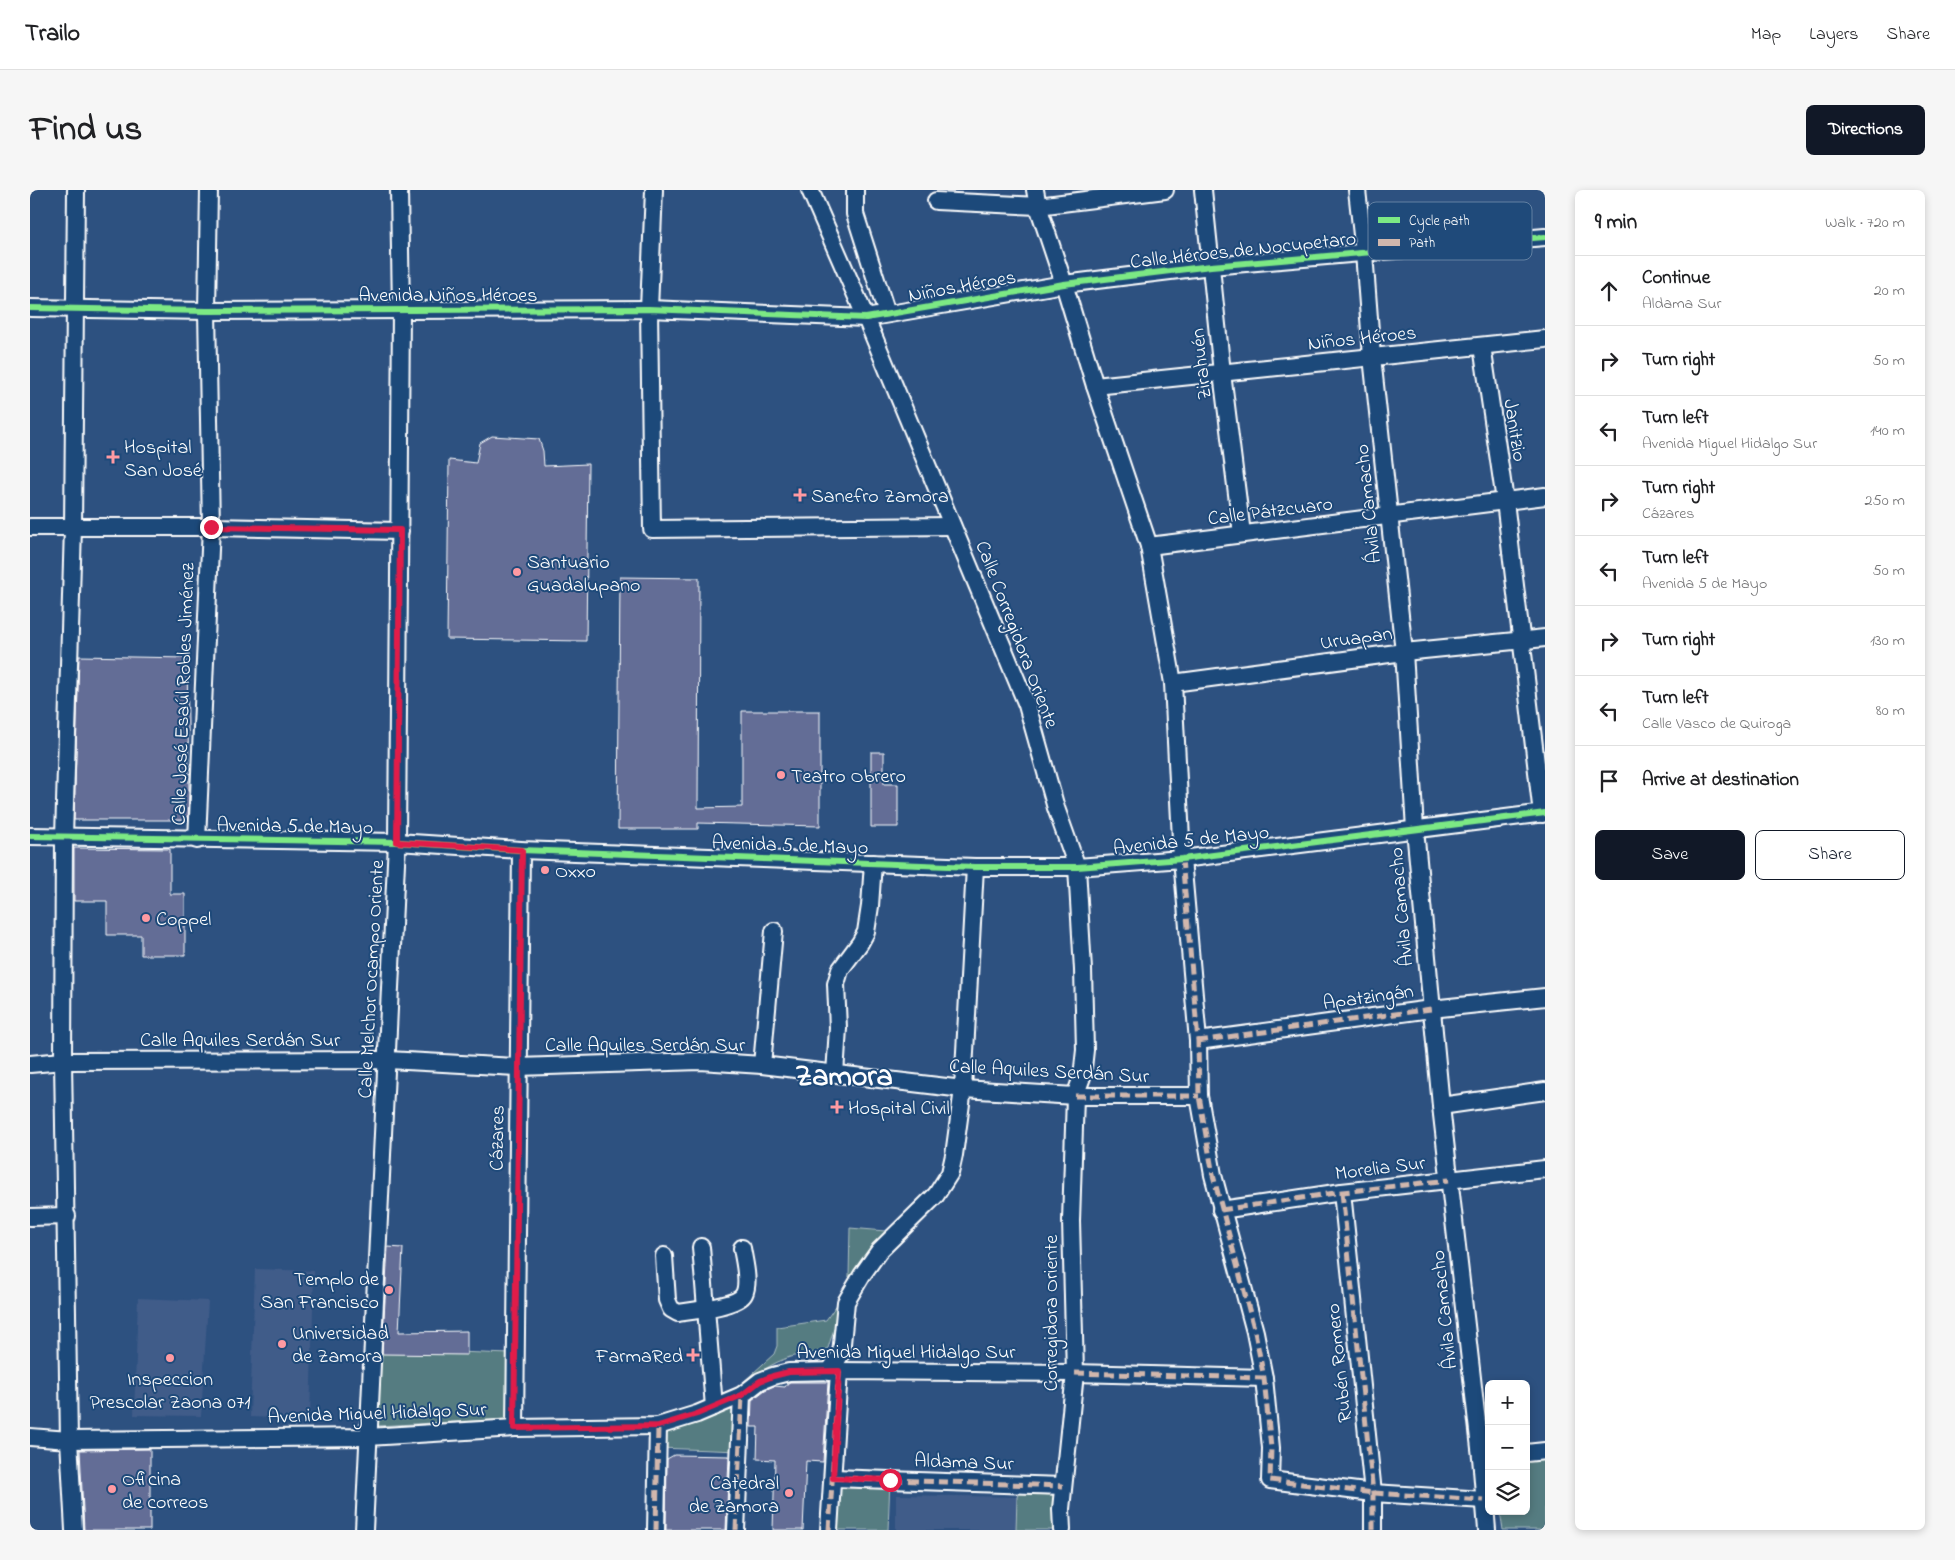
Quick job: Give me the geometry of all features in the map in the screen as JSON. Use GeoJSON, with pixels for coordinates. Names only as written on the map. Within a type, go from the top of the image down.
{"type":"FeatureCollection","features":[{"type":"Feature","properties":{"kind":"street"},"geometry":{"type":"LineString","coordinates":[[74,1530],[69,1440],[67,1216],[63,1060],[64,837],[73,527],[76,190]]}},
{"type":"Feature","properties":{"kind":"street","name":"Calle José Esaúl Robles Jiménez"},"geometry":{"type":"LineString","coordinates":[[197,840],[211,527],[207,311],[209,190]]}},
{"type":"Feature","properties":{"kind":"street","name":"Calle Melchor Ocampo Oriente"},"geometry":{"type":"LineString","coordinates":[[364,1530],[397,842],[401,310],[399,190]]}},
{"type":"Feature","properties":{"kind":"street"},"geometry":{"type":"LineString","coordinates":[[654,190],[649,309],[652,529],[952,526]]}},
{"type":"Feature","properties":{"kind":"street","name":"Calle Corregidora Oriente"},"geometry":{"type":"LineString","coordinates":[[810,190],[866,318],[1027,704],[1056,808],[1076,867],[1083,970],[1085,1050],[1082,1077],[1075,1096]]}},
{"type":"Feature","properties":{"kind":"street"},"geometry":{"type":"LineString","coordinates":[[855,190],[855,214],[887,314]]}},
{"type":"Feature","properties":{"kind":"street"},"geometry":{"type":"LineString","coordinates":[[1035,190],[1038,206],[1095,386],[1149,546],[1173,683],[1182,859],[1198,1041],[1199,1096],[1221,1210],[1255,1332],[1264,1378],[1271,1448],[1270,1480],[1373,1493],[1484,1500]]}},
{"type":"Feature","properties":{"kind":"street"},"geometry":{"type":"LineString","coordinates":[[936,201],[1038,206],[1165,190]]}},
{"type":"Feature","properties":{"kind":"street","name":"Zirahuén"},"geometry":{"type":"LineString","coordinates":[[1204,190],[1222,373],[1242,534]]}},
{"type":"Feature","properties":{"kind":"street","name":"Ávila Camacho"},"geometry":{"type":"LineString","coordinates":[[1357,190],[1372,357],[1404,652],[1414,829],[1431,1009],[1441,1106],[1485,1456],[1484,1500],[1487,1530]]}},
{"type":"Feature","properties":{"kind":"street","name":"Calle Héroes de Nocupetaro"},"geometry":{"type":"LineString","coordinates":[[1532,238],[1545,237]]}},
{"type":"Feature","properties":{"kind":"street","name":"Calle Héroes de Nocupetaro"},"geometry":{"type":"LineString","coordinates":[[1064,284],[1211,266],[1368,253]]}},
{"type":"Feature","properties":{"kind":"street","name":"Niños Héroes"},"geometry":{"type":"LineString","coordinates":[[866,318],[1064,284]]}},
{"type":"Feature","properties":{"kind":"street","name":"Avenida Niños Héroes"},"geometry":{"type":"LineString","coordinates":[[30,308],[207,311],[649,309],[866,318]]}},
{"type":"Feature","properties":{"kind":"street","name":"Niños Héroes"},"geometry":{"type":"LineString","coordinates":[[1095,386],[1545,339]]}},
{"type":"Feature","properties":{"kind":"street","name":"Janitzio"},"geometry":{"type":"LineString","coordinates":[[1482,346],[1505,501],[1544,814]]}},
{"type":"Feature","properties":{"kind":"street","name":"Calle Pátzcuaro"},"geometry":{"type":"LineString","coordinates":[[1149,546],[1545,496]]}},
{"type":"Feature","properties":{"kind":"street"},"geometry":{"type":"LineString","coordinates":[[30,527],[400,530]]}},
{"type":"Feature","properties":{"kind":"street","name":"Uruapan"},"geometry":{"type":"LineString","coordinates":[[1173,683],[1404,652],[1545,638]]}},
{"type":"Feature","properties":{"kind":"street","name":"Avenida 5 de Mayo"},"geometry":{"type":"LineString","coordinates":[[30,836],[397,842],[522,850],[975,867],[1076,867],[1182,859],[1544,814]]}},
{"type":"Feature","properties":{"kind":"street","name":"Cázares"},"geometry":{"type":"LineString","coordinates":[[514,1428],[522,850]]}},
{"type":"Feature","properties":{"kind":"street"},"geometry":{"type":"LineString","coordinates":[[835,1074],[838,1028],[836,984],[840,970],[860,944],[866,932],[873,863]]}},
{"type":"Feature","properties":{"kind":"street"},"geometry":{"type":"LineString","coordinates":[[829,1530],[833,1478],[834,1371],[841,1354],[846,1302],[879,1251],[936,1195],[950,1173],[954,1155],[963,1089],[975,867]]}},
{"type":"Feature","properties":{"kind":"street"},"geometry":{"type":"LineString","coordinates":[[762,1065],[774,931]]}},
{"type":"Feature","properties":{"kind":"street","name":"Apatzingán"},"geometry":{"type":"LineString","coordinates":[[1198,1041],[1431,1009],[1545,997]]}},
{"type":"Feature","properties":{"kind":"street","name":"Calle Aquiles Serdán Sur"},"geometry":{"type":"LineString","coordinates":[[30,1064],[63,1060],[388,1060],[518,1067],[700,1061],[762,1065],[963,1089],[1075,1096],[1199,1096]]}},
{"type":"Feature","properties":{"kind":"street"},"geometry":{"type":"LineString","coordinates":[[1441,1106],[1545,1091]]}},
{"type":"Feature","properties":{"kind":"street","name":"Corregidora Oriente"},"geometry":{"type":"LineString","coordinates":[[1062,1530],[1061,1509],[1075,1373],[1071,1221],[1075,1096]]}},
{"type":"Feature","properties":{"kind":"street","name":"Morelia Sur"},"geometry":{"type":"LineString","coordinates":[[1221,1210],[1342,1192],[1545,1169]]}},
{"type":"Feature","properties":{"kind":"street","name":"Rubén Romero"},"geometry":{"type":"LineString","coordinates":[[1342,1192],[1373,1493],[1372,1530]]}},
{"type":"Feature","properties":{"kind":"street"},"geometry":{"type":"LineString","coordinates":[[30,1217],[67,1216]]}},
{"type":"Feature","properties":{"kind":"street"},"geometry":{"type":"LineString","coordinates":[[701,1248],[714,1406]]}},
{"type":"Feature","properties":{"kind":"street"},"geometry":{"type":"LineString","coordinates":[[664,1256],[667,1300],[670,1309],[678,1314],[740,1300],[746,1283],[742,1248]]}},
{"type":"Feature","properties":{"kind":"street","name":"Avenida Miguel Hidalgo Sur"},"geometry":{"type":"LineString","coordinates":[[30,1437],[69,1440],[368,1437],[514,1428],[658,1426],[742,1395],[760,1381],[789,1372],[1075,1373],[1264,1378]]}},
{"type":"Feature","properties":{"kind":"street"},"geometry":{"type":"LineString","coordinates":[[736,1530],[742,1395]]}},
{"type":"Feature","properties":{"kind":"street"},"geometry":{"type":"LineString","coordinates":[[656,1530],[658,1426]]}},
{"type":"Feature","properties":{"kind":"street"},"geometry":{"type":"LineString","coordinates":[[1530,1453],[1545,1451]]}},
{"type":"Feature","properties":{"kind":"street","name":"Aldama Sur"},"geometry":{"type":"LineString","coordinates":[[833,1478],[1063,1486]]}},
{"type":"Feature","properties":{"kind":"shaded area","name":"Universidad de Zamora"},"geometry":{"type":"Polygon","coordinates":[[[255,1269],[314,1271],[310,1419],[250,1417],[255,1269]]]}},
{"type":"Feature","properties":{"kind":"shaded area","name":"Inspeccion Prescolar Zaona 071"},"geometry":{"type":"Polygon","coordinates":[[[138,1298],[208,1301],[201,1416],[134,1415],[138,1298]]]}},
{"type":"Feature","properties":{"kind":"shaded area"},"geometry":{"type":"Polygon","coordinates":[[[896,1495],[1017,1497],[1016,1530],[896,1530],[896,1495]]]}},
{"type":"Feature","properties":{"kind":"green space"},"geometry":{"type":"Polygon","coordinates":[[[850,1228],[885,1231],[849,1277],[850,1228]]]}},
{"type":"Feature","properties":{"kind":"green space"},"geometry":{"type":"Polygon","coordinates":[[[845,1293],[828,1348],[819,1352],[783,1359],[741,1384],[774,1354],[777,1346],[777,1327],[826,1320],[845,1293]]]}},
{"type":"Feature","properties":{"kind":"green space"},"geometry":{"type":"Polygon","coordinates":[[[378,1349],[510,1354],[509,1419],[376,1426],[378,1349]]]}},
{"type":"Feature","properties":{"kind":"green space"},"geometry":{"type":"Polygon","coordinates":[[[742,1395],[740,1451],[658,1448],[658,1426],[742,1395]]]}},
{"type":"Feature","properties":{"kind":"green space"},"geometry":{"type":"Polygon","coordinates":[[[1545,1460],[1545,1530],[1503,1530],[1501,1515],[1530,1515],[1530,1461],[1545,1460]]]}},
{"type":"Feature","properties":{"kind":"green space"},"geometry":{"type":"Polygon","coordinates":[[[838,1479],[890,1480],[888,1530],[834,1530],[838,1479]]]}},
{"type":"Feature","properties":{"kind":"green space"},"geometry":{"type":"Polygon","coordinates":[[[1022,1485],[1063,1486],[1062,1530],[1016,1530],[1017,1497],[1022,1485]]]}},
{"type":"Feature","properties":{"kind":"building","name":"Santuario Guadalupano"},"geometry":{"type":"Polygon","coordinates":[[[492,436],[539,439],[543,451],[544,466],[588,464],[586,641],[447,639],[449,460],[476,463],[480,443],[492,436]]]}},
{"type":"Feature","properties":{"kind":"building"},"geometry":{"type":"Polygon","coordinates":[[[620,577],[699,578],[698,808],[742,807],[742,711],[820,711],[820,826],[698,823],[698,829],[618,829],[620,577]]]}},
{"type":"Feature","properties":{"kind":"building"},"geometry":{"type":"Polygon","coordinates":[[[79,656],[187,658],[188,820],[74,820],[79,656]]]}},
{"type":"Feature","properties":{"kind":"building"},"geometry":{"type":"Polygon","coordinates":[[[871,752],[884,752],[884,784],[898,784],[898,827],[871,827],[871,752]]]}},
{"type":"Feature","properties":{"kind":"building","name":"Coppel"},"geometry":{"type":"Polygon","coordinates":[[[74,848],[170,849],[170,894],[185,894],[185,955],[141,955],[141,935],[107,935],[107,901],[74,901],[74,848]]]}},
{"type":"Feature","properties":{"kind":"building"},"geometry":{"type":"Polygon","coordinates":[[[388,1247],[403,1248],[399,1332],[467,1331],[467,1355],[382,1354],[388,1247]]]}},
{"type":"Feature","properties":{"kind":"building","name":"Catedral de Zamora"},"geometry":{"type":"Polygon","coordinates":[[[790,1382],[828,1382],[823,1462],[806,1461],[803,1530],[773,1530],[775,1460],[757,1459],[758,1427],[751,1427],[752,1400],[765,1390],[774,1386],[785,1387],[790,1382]]]}},
{"type":"Feature","properties":{"kind":"building","name":"Oficina de correos"},"geometry":{"type":"Polygon","coordinates":[[[150,1449],[150,1530],[84,1530],[80,1450],[150,1449]]]}},
{"type":"Feature","properties":{"kind":"building"},"geometry":{"type":"Polygon","coordinates":[[[674,1455],[729,1456],[726,1530],[666,1530],[667,1459],[674,1455]]]}},
{"type":"Feature","properties":{"kind":"marked path"},"geometry":{"type":"LineString","coordinates":[[1182,859],[1198,1041],[1199,1096],[1213,1175],[1255,1332],[1264,1378],[1271,1448],[1270,1480],[1373,1493],[1484,1500]]}},
{"type":"Feature","properties":{"kind":"marked path"},"geometry":{"type":"LineString","coordinates":[[1198,1041],[1431,1009]]}},
{"type":"Feature","properties":{"kind":"marked path"},"geometry":{"type":"LineString","coordinates":[[1075,1096],[1199,1096]]}},
{"type":"Feature","properties":{"kind":"marked path"},"geometry":{"type":"LineString","coordinates":[[1221,1210],[1342,1192],[1449,1180]]}},
{"type":"Feature","properties":{"kind":"marked path"},"geometry":{"type":"LineString","coordinates":[[1342,1192],[1373,1493],[1373,1530]]}},
{"type":"Feature","properties":{"kind":"marked path"},"geometry":{"type":"LineString","coordinates":[[829,1530],[839,1371]]}},
{"type":"Feature","properties":{"kind":"marked path"},"geometry":{"type":"LineString","coordinates":[[1075,1373],[1264,1378]]}},
{"type":"Feature","properties":{"kind":"marked path"},"geometry":{"type":"LineString","coordinates":[[736,1530],[742,1395]]}},
{"type":"Feature","properties":{"kind":"marked path"},"geometry":{"type":"LineString","coordinates":[[656,1530],[658,1426]]}},
{"type":"Feature","properties":{"kind":"marked path"},"geometry":{"type":"LineString","coordinates":[[833,1478],[1063,1486]]}},
{"type":"Feature","properties":{"kind":"cycle path"},"geometry":{"type":"LineString","coordinates":[[1532,238],[1545,237]]}},
{"type":"Feature","properties":{"kind":"cycle path"},"geometry":{"type":"LineString","coordinates":[[30,308],[207,311],[649,309],[866,318],[1064,284],[1211,266],[1368,252]]}},
{"type":"Feature","properties":{"kind":"cycle path"},"geometry":{"type":"LineString","coordinates":[[30,836],[397,842],[521,850],[975,867],[1077,867],[1182,859],[1545,813]]}},
{"type":"Feature","properties":{"kind":"place","name":"Hospital San José"},"geometry":{"type":"Point","coordinates":[113,457]}},
{"type":"Feature","properties":{"kind":"place","name":"Sanefro Zamora"},"geometry":{"type":"Point","coordinates":[800,495]}},
{"type":"Feature","properties":{"kind":"place","name":"Santuario Guadalupano"},"geometry":{"type":"Point","coordinates":[517,572]}},
{"type":"Feature","properties":{"kind":"place","name":"Teatro Obrero"},"geometry":{"type":"Point","coordinates":[781,775]}},
{"type":"Feature","properties":{"kind":"place","name":"Oxxo"},"geometry":{"type":"Point","coordinates":[545,870]}},
{"type":"Feature","properties":{"kind":"place","name":"Coppel"},"geometry":{"type":"Point","coordinates":[146,918]}},
{"type":"Feature","properties":{"kind":"place","name":"Hospital Civil"},"geometry":{"type":"Point","coordinates":[837,1107]}},
{"type":"Feature","properties":{"kind":"place","name":"Templo de San Francisco"},"geometry":{"type":"Point","coordinates":[389,1290]}},
{"type":"Feature","properties":{"kind":"place","name":"Universidad de Zamora"},"geometry":{"type":"Point","coordinates":[282,1344]}},
{"type":"Feature","properties":{"kind":"place","name":"FarmaRed"},"geometry":{"type":"Point","coordinates":[693,1355]}},
{"type":"Feature","properties":{"kind":"place","name":"Inspeccion Prescolar Zaona 071"},"geometry":{"type":"Point","coordinates":[170,1358]}},
{"type":"Feature","properties":{"kind":"place","name":"Oficina de correos"},"geometry":{"type":"Point","coordinates":[112,1489]}},
{"type":"Feature","properties":{"kind":"place","name":"Catedral de Zamora"},"geometry":{"type":"Point","coordinates":[789,1493]}},
{"type":"Feature","properties":{"kind":"district","name":"Zamora"},"geometry":{"type":"Point","coordinates":[844,1075]}},
{"type":"Feature","properties":{"kind":"route"},"geometry":{"type":"LineString","coordinates":[[211,527],[400,530],[397,842],[522,850],[514,1428],[658,1426],[697,1414],[742,1395],[760,1381],[773,1376],[789,1372],[839,1371],[833,1478],[890,1480]]}}]}
